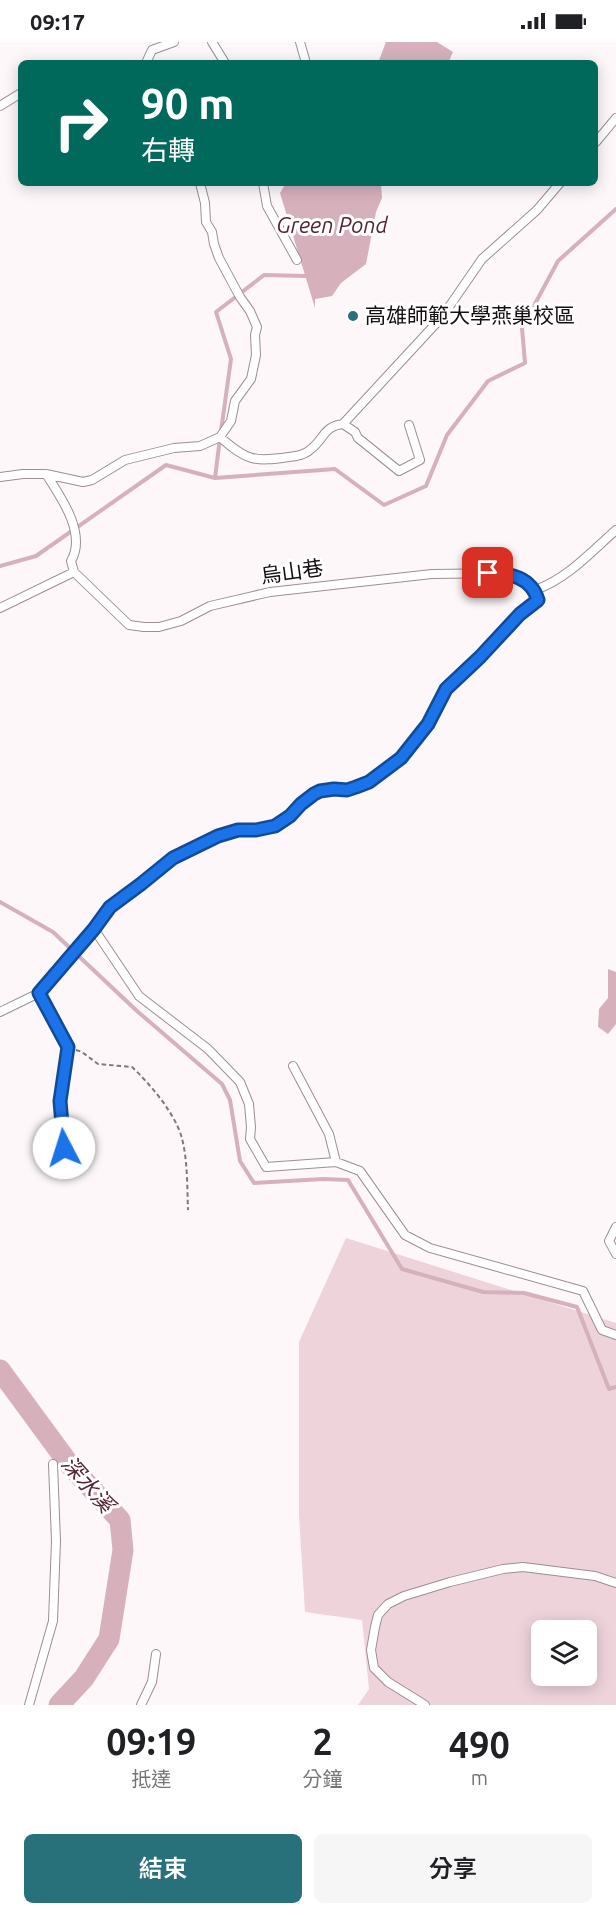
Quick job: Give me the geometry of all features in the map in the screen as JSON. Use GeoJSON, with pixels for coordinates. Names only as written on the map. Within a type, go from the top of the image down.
{"type":"FeatureCollection","features":[{"type":"Feature","properties":{"kind":"lane"},"geometry":{"type":"LineString","coordinates":[[147,60],[152,50],[174,42]]}},
{"type":"Feature","properties":{"kind":"lane"},"geometry":{"type":"LineString","coordinates":[[212,42],[223,60]]}},
{"type":"Feature","properties":{"kind":"lane"},"geometry":{"type":"LineString","coordinates":[[300,42],[305,60]]}},
{"type":"Feature","properties":{"kind":"lane"},"geometry":{"type":"LineString","coordinates":[[0,106],[18,95]]}},
{"type":"Feature","properties":{"kind":"lane"},"geometry":{"type":"LineString","coordinates":[[598,140],[616,118]]}},
{"type":"Feature","properties":{"kind":"lane"},"geometry":{"type":"LineString","coordinates":[[0,477],[46,474],[83,482],[92,480],[125,460],[174,448],[201,446],[220,437],[231,421],[235,401],[251,379],[256,355],[257,327],[217,251],[212,232],[206,222],[201,186]]}},
{"type":"Feature","properties":{"kind":"lane"},"geometry":{"type":"LineString","coordinates":[[264,186],[267,206],[297,260]]}},
{"type":"Feature","properties":{"kind":"lane"},"geometry":{"type":"LineString","coordinates":[[220,437],[243,456],[261,460],[299,456],[311,449],[326,431],[334,425],[343,423],[442,317],[482,259],[537,210],[557,186]]}},
{"type":"Feature","properties":{"kind":"lane"},"geometry":{"type":"LineString","coordinates":[[343,423],[399,471],[420,460],[409,425]]}},
{"type":"Feature","properties":{"kind":"lane"},"geometry":{"type":"LineString","coordinates":[[0,608],[74,572],[71,561],[77,546],[72,522],[60,495],[46,474]]}},
{"type":"Feature","properties":{"kind":"lane"},"geometry":{"type":"LineString","coordinates":[[0,1012],[39,993],[110,907],[173,858],[218,836],[238,830],[256,830],[275,826],[314,794],[334,789],[347,790],[369,782],[401,758],[428,724],[446,689],[520,614],[538,600],[535,590],[552,584],[616,530]]}},
{"type":"Feature","properties":{"kind":"lane","name":"烏山巷"},"geometry":{"type":"LineString","coordinates":[[74,572],[129,625],[144,627],[159,627],[181,621],[210,606],[270,592],[432,574],[507,573],[535,590]]}},
{"type":"Feature","properties":{"kind":"lane"},"geometry":{"type":"LineString","coordinates":[[94,929],[139,996],[208,1049],[240,1082],[249,1104],[250,1139],[266,1167],[336,1162],[360,1171],[405,1235],[430,1248],[583,1291],[602,1330],[616,1335]]}},
{"type":"Feature","properties":{"kind":"lane"},"geometry":{"type":"LineString","coordinates":[[39,993],[68,1047],[60,1101],[66,1171]]}},
{"type":"Feature","properties":{"kind":"lane"},"geometry":{"type":"LineString","coordinates":[[293,1066],[329,1134],[336,1162]]}},
{"type":"Feature","properties":{"kind":"lane"},"geometry":{"type":"LineString","coordinates":[[616,1227],[609,1241],[616,1254]]}},
{"type":"Feature","properties":{"kind":"lane"},"geometry":{"type":"LineString","coordinates":[[29,1705],[53,1621],[56,1541],[53,1464]]}},
{"type":"Feature","properties":{"kind":"lane"},"geometry":{"type":"LineString","coordinates":[[425,1705],[388,1682],[374,1668],[371,1650],[375,1627],[378,1615],[388,1604],[404,1596],[441,1585],[513,1568],[595,1576],[616,1583]]}},
{"type":"Feature","properties":{"kind":"lane"},"geometry":{"type":"LineString","coordinates":[[141,1705],[152,1682],[156,1654]]}},
{"type":"Feature","properties":{"kind":"path"},"geometry":{"type":"LineString","coordinates":[[68,1047],[82,1052],[98,1064],[132,1066],[148,1083],[173,1119],[181,1135],[186,1165],[188,1210]]}},
{"type":"Feature","properties":{"kind":"shaded area"},"geometry":{"type":"Polygon","coordinates":[[[346,1238],[616,1323],[616,1705],[358,1705],[369,1689],[362,1620],[305,1612],[299,1515],[299,1342],[346,1238]]]}},
{"type":"Feature","properties":{"kind":"water"},"geometry":{"type":"Polygon","coordinates":[[[386,42],[437,42],[453,52],[449,60],[379,60],[386,42]]]}},
{"type":"Feature","properties":{"kind":"water","name":"Green Pond"},"geometry":{"type":"Polygon","coordinates":[[[284,186],[381,186],[382,198],[376,212],[366,264],[341,283],[332,296],[315,299],[315,308],[280,193],[284,186]]]}},
{"type":"Feature","properties":{"kind":"water"},"geometry":{"type":"Polygon","coordinates":[[[608,969],[616,972],[616,1024],[608,1034],[598,1027],[599,1009],[608,998],[608,969]]]}},
{"type":"Feature","properties":{"kind":"waterway"},"geometry":{"type":"LineString","coordinates":[[215,478],[335,469],[384,505],[426,486],[447,435],[488,381],[525,363],[522,328],[558,261],[616,209]]}},
{"type":"Feature","properties":{"kind":"waterway"},"geometry":{"type":"LineString","coordinates":[[221,431],[231,359],[216,312],[264,275],[306,276]]}},
{"type":"Feature","properties":{"kind":"waterway"},"geometry":{"type":"LineString","coordinates":[[0,566],[36,556],[166,465],[215,478],[220,438]]}},
{"type":"Feature","properties":{"kind":"waterway"},"geometry":{"type":"LineString","coordinates":[[0,902],[53,932],[137,1011],[222,1084],[230,1100],[240,1161],[254,1183],[348,1180],[402,1269],[483,1292],[524,1293],[577,1307],[609,1389],[616,1387]]}},
{"type":"Feature","properties":{"kind":"waterway","name":"深水溪"},"geometry":{"type":"LineString","coordinates":[[0,1370],[69,1464],[120,1520],[123,1550],[109,1639],[84,1678],[59,1705]]}},
{"type":"Feature","properties":{"kind":"place","name":"高雄師範大學燕巢校區"},"geometry":{"type":"Point","coordinates":[353,316]}},
{"type":"Feature","properties":{"kind":"route"},"geometry":{"type":"LineString","coordinates":[[64,1148],[60,1101],[68,1047],[39,993],[110,907],[173,858],[218,836],[238,830],[256,830],[275,826],[314,794],[334,789],[347,790],[369,782],[401,758],[428,724],[446,689],[508,629],[520,614],[538,600],[535,590],[525,582],[507,573],[488,573]]}}]}
